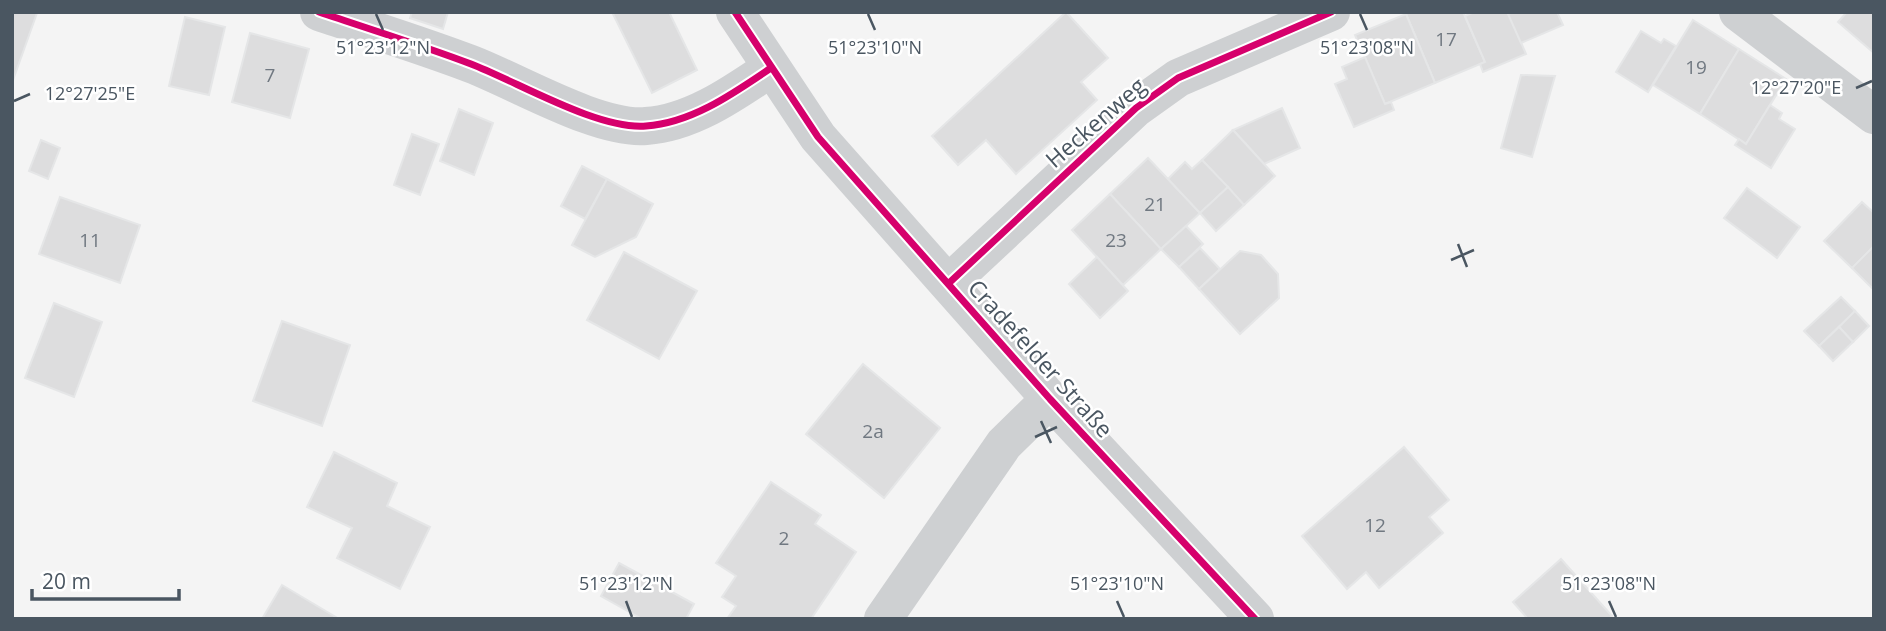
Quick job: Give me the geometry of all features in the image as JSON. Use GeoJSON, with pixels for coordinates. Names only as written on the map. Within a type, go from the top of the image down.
{"type":"FeatureCollection","features":[{"type":"Feature","properties":{"kind":"street"},"geometry":{"type":"LineString","coordinates":[[318,12],[471,64],[615,125],[646,126],[683,119],[743,88],[771,68]]}},
{"type":"Feature","properties":{"kind":"street","name":"Cradefelder Straße"},"geometry":{"type":"LineString","coordinates":[[735,12],[818,137],[1050,399],[1255,619]]}},
{"type":"Feature","properties":{"kind":"street","name":"Heckenweg"},"geometry":{"type":"LineString","coordinates":[[949,283],[1146,100],[1178,78],[1331,12]]}},
{"type":"Feature","properties":{"kind":"street"},"geometry":{"type":"LineString","coordinates":[[1738,12],[1759,25],[1874,115]]}},
{"type":"Feature","properties":{"kind":"street"},"geometry":{"type":"LineString","coordinates":[[883,619],[1004,444],[1050,399]]}},
{"type":"Feature","properties":{"kind":"building"},"geometry":{"type":"Polygon","coordinates":[[[12,12],[37,13],[12,83],[12,12]]]}},
{"type":"Feature","properties":{"kind":"building"},"geometry":{"type":"Polygon","coordinates":[[[412,12],[448,12],[443,29],[410,18],[412,12]]]}},
{"type":"Feature","properties":{"kind":"building"},"geometry":{"type":"Polygon","coordinates":[[[612,12],[669,12],[697,70],[652,93],[612,12]]]}},
{"type":"Feature","properties":{"kind":"building"},"geometry":{"type":"Polygon","coordinates":[[[1066,12],[1108,58],[1081,82],[1097,100],[1016,174],[986,140],[958,165],[932,136],[1066,12]]]}},
{"type":"Feature","properties":{"kind":"building"},"geometry":{"type":"Polygon","coordinates":[[[1463,12],[1485,62],[1435,83],[1406,14],[1463,12]]]}},
{"type":"Feature","properties":{"kind":"building"},"geometry":{"type":"Polygon","coordinates":[[[1474,12],[1508,12],[1526,54],[1483,72],[1480,64],[1485,62],[1465,16],[1474,12]]]}},
{"type":"Feature","properties":{"kind":"building"},"geometry":{"type":"Polygon","coordinates":[[[1557,12],[1563,25],[1521,43],[1508,14],[1557,12]]]}},
{"type":"Feature","properties":{"kind":"building"},"geometry":{"type":"Polygon","coordinates":[[[1847,12],[1874,12],[1874,53],[1838,22],[1847,12]]]}},
{"type":"Feature","properties":{"kind":"building"},"geometry":{"type":"Polygon","coordinates":[[[1406,14],[1435,83],[1385,104],[1355,35],[1406,14]]]}},
{"type":"Feature","properties":{"kind":"building"},"geometry":{"type":"Polygon","coordinates":[[[185,17],[225,27],[209,95],[169,86],[185,17]]]}},
{"type":"Feature","properties":{"kind":"building"},"geometry":{"type":"Polygon","coordinates":[[[1693,20],[1739,49],[1700,114],[1653,85],[1693,20]]]}},
{"type":"Feature","properties":{"kind":"building"},"geometry":{"type":"Polygon","coordinates":[[[1641,31],[1661,43],[1664,39],[1676,46],[1648,92],[1616,72],[1641,31]]]}},
{"type":"Feature","properties":{"kind":"building"},"geometry":{"type":"Polygon","coordinates":[[[250,33],[309,49],[290,118],[232,102],[250,33]]]}},
{"type":"Feature","properties":{"kind":"building"},"geometry":{"type":"Polygon","coordinates":[[[1739,49],[1786,79],[1746,144],[1700,114],[1739,49]]]}},
{"type":"Feature","properties":{"kind":"building"},"geometry":{"type":"Polygon","coordinates":[[[1365,57],[1385,104],[1391,102],[1394,110],[1354,127],[1335,84],[1347,79],[1342,67],[1365,57]]]}},
{"type":"Feature","properties":{"kind":"building"},"geometry":{"type":"Polygon","coordinates":[[[1521,75],[1555,76],[1532,157],[1501,148],[1521,75]]]}},
{"type":"Feature","properties":{"kind":"building"},"geometry":{"type":"Polygon","coordinates":[[[1770,105],[1782,113],[1779,119],[1795,129],[1771,168],[1735,145],[1739,139],[1746,144],[1770,105]]]}},
{"type":"Feature","properties":{"kind":"building"},"geometry":{"type":"Polygon","coordinates":[[[1282,108],[1300,148],[1264,164],[1233,130],[1282,108]]]}},
{"type":"Feature","properties":{"kind":"building"},"geometry":{"type":"Polygon","coordinates":[[[459,109],[493,123],[474,175],[440,161],[459,109]]]}},
{"type":"Feature","properties":{"kind":"building"},"geometry":{"type":"Polygon","coordinates":[[[1233,130],[1275,176],[1244,205],[1202,160],[1233,130]]]}},
{"type":"Feature","properties":{"kind":"building"},"geometry":{"type":"Polygon","coordinates":[[[412,134],[439,144],[420,195],[394,185],[412,134]]]}},
{"type":"Feature","properties":{"kind":"building"},"geometry":{"type":"Polygon","coordinates":[[[41,140],[60,148],[48,179],[29,171],[41,140]]]}},
{"type":"Feature","properties":{"kind":"building"},"geometry":{"type":"Polygon","coordinates":[[[1148,158],[1200,213],[1161,249],[1110,194],[1148,158]]]}},
{"type":"Feature","properties":{"kind":"building"},"geometry":{"type":"Polygon","coordinates":[[[1202,160],[1228,187],[1200,213],[1168,179],[1185,162],[1192,169],[1202,160]]]}},
{"type":"Feature","properties":{"kind":"building"},"geometry":{"type":"Polygon","coordinates":[[[582,166],[607,179],[585,219],[561,206],[582,166]]]}},
{"type":"Feature","properties":{"kind":"building"},"geometry":{"type":"Polygon","coordinates":[[[607,179],[653,204],[636,237],[595,257],[572,245],[607,179]]]}},
{"type":"Feature","properties":{"kind":"building"},"geometry":{"type":"Polygon","coordinates":[[[1228,187],[1244,205],[1216,231],[1200,213],[1228,187]]]}},
{"type":"Feature","properties":{"kind":"building"},"geometry":{"type":"Polygon","coordinates":[[[1747,188],[1800,227],[1777,258],[1724,218],[1747,188]]]}},
{"type":"Feature","properties":{"kind":"building"},"geometry":{"type":"Polygon","coordinates":[[[1110,194],[1161,249],[1123,285],[1072,230],[1110,194]]]}},
{"type":"Feature","properties":{"kind":"building"},"geometry":{"type":"Polygon","coordinates":[[[60,197],[140,225],[120,283],[39,254],[60,197]]]}},
{"type":"Feature","properties":{"kind":"building"},"geometry":{"type":"Polygon","coordinates":[[[1862,202],[1874,213],[1874,246],[1852,268],[1824,241],[1862,202]]]}},
{"type":"Feature","properties":{"kind":"building"},"geometry":{"type":"Polygon","coordinates":[[[1186,226],[1203,244],[1179,267],[1161,249],[1186,226]]]}},
{"type":"Feature","properties":{"kind":"building"},"geometry":{"type":"Polygon","coordinates":[[[1874,246],[1874,290],[1852,268],[1874,246]]]}},
{"type":"Feature","properties":{"kind":"building"},"geometry":{"type":"Polygon","coordinates":[[[1200,248],[1220,269],[1199,289],[1179,267],[1200,248]]]}},
{"type":"Feature","properties":{"kind":"building"},"geometry":{"type":"Polygon","coordinates":[[[1240,251],[1261,255],[1278,274],[1279,298],[1240,334],[1199,289],[1240,251]]]}},
{"type":"Feature","properties":{"kind":"building"},"geometry":{"type":"Polygon","coordinates":[[[624,252],[697,291],[659,359],[587,320],[624,252]]]}},
{"type":"Feature","properties":{"kind":"building"},"geometry":{"type":"Polygon","coordinates":[[[1097,257],[1128,291],[1100,318],[1069,284],[1097,257]]]}},
{"type":"Feature","properties":{"kind":"building"},"geometry":{"type":"Polygon","coordinates":[[[1841,297],[1855,311],[1819,346],[1804,331],[1841,297]]]}},
{"type":"Feature","properties":{"kind":"building"},"geometry":{"type":"Polygon","coordinates":[[[54,303],[102,322],[74,397],[25,378],[54,303]]]}},
{"type":"Feature","properties":{"kind":"building"},"geometry":{"type":"Polygon","coordinates":[[[1855,311],[1869,326],[1853,342],[1839,327],[1855,311]]]}},
{"type":"Feature","properties":{"kind":"building"},"geometry":{"type":"Polygon","coordinates":[[[282,321],[350,345],[322,426],[253,401],[282,321]]]}},
{"type":"Feature","properties":{"kind":"building"},"geometry":{"type":"Polygon","coordinates":[[[1839,327],[1853,342],[1833,361],[1819,346],[1839,327]]]}},
{"type":"Feature","properties":{"kind":"building"},"geometry":{"type":"Polygon","coordinates":[[[863,364],[940,428],[884,498],[806,434],[863,364]]]}},
{"type":"Feature","properties":{"kind":"building"},"geometry":{"type":"Polygon","coordinates":[[[1404,447],[1449,500],[1429,517],[1443,533],[1379,588],[1366,572],[1347,589],[1302,536],[1404,447]]]}},
{"type":"Feature","properties":{"kind":"building"},"geometry":{"type":"Polygon","coordinates":[[[334,452],[397,483],[387,506],[430,527],[400,589],[337,558],[352,528],[307,507],[334,452]]]}},
{"type":"Feature","properties":{"kind":"building"},"geometry":{"type":"Polygon","coordinates":[[[771,482],[821,515],[815,524],[856,552],[811,619],[727,619],[736,606],[722,597],[736,576],[716,563],[771,482]]]}},
{"type":"Feature","properties":{"kind":"building"},"geometry":{"type":"Polygon","coordinates":[[[1561,559],[1612,616],[1609,619],[1528,619],[1513,602],[1561,559]]]}},
{"type":"Feature","properties":{"kind":"building"},"geometry":{"type":"Polygon","coordinates":[[[619,563],[694,604],[686,619],[642,619],[601,596],[619,563]]]}},
{"type":"Feature","properties":{"kind":"building"},"geometry":{"type":"Polygon","coordinates":[[[282,585],[339,619],[262,619],[282,585]]]}},
{"type":"Feature","properties":{"kind":"cycle path"},"geometry":{"type":"LineString","coordinates":[[319,12],[471,64],[582,113],[627,125],[663,124],[696,113],[727,97],[771,68]]}},
{"type":"Feature","properties":{"kind":"cycle path"},"geometry":{"type":"LineString","coordinates":[[735,12],[818,137],[1050,399],[1255,619]]}},
{"type":"Feature","properties":{"kind":"cycle path"},"geometry":{"type":"LineString","coordinates":[[949,283],[1136,108],[1178,78],[1331,12]]}}]}
